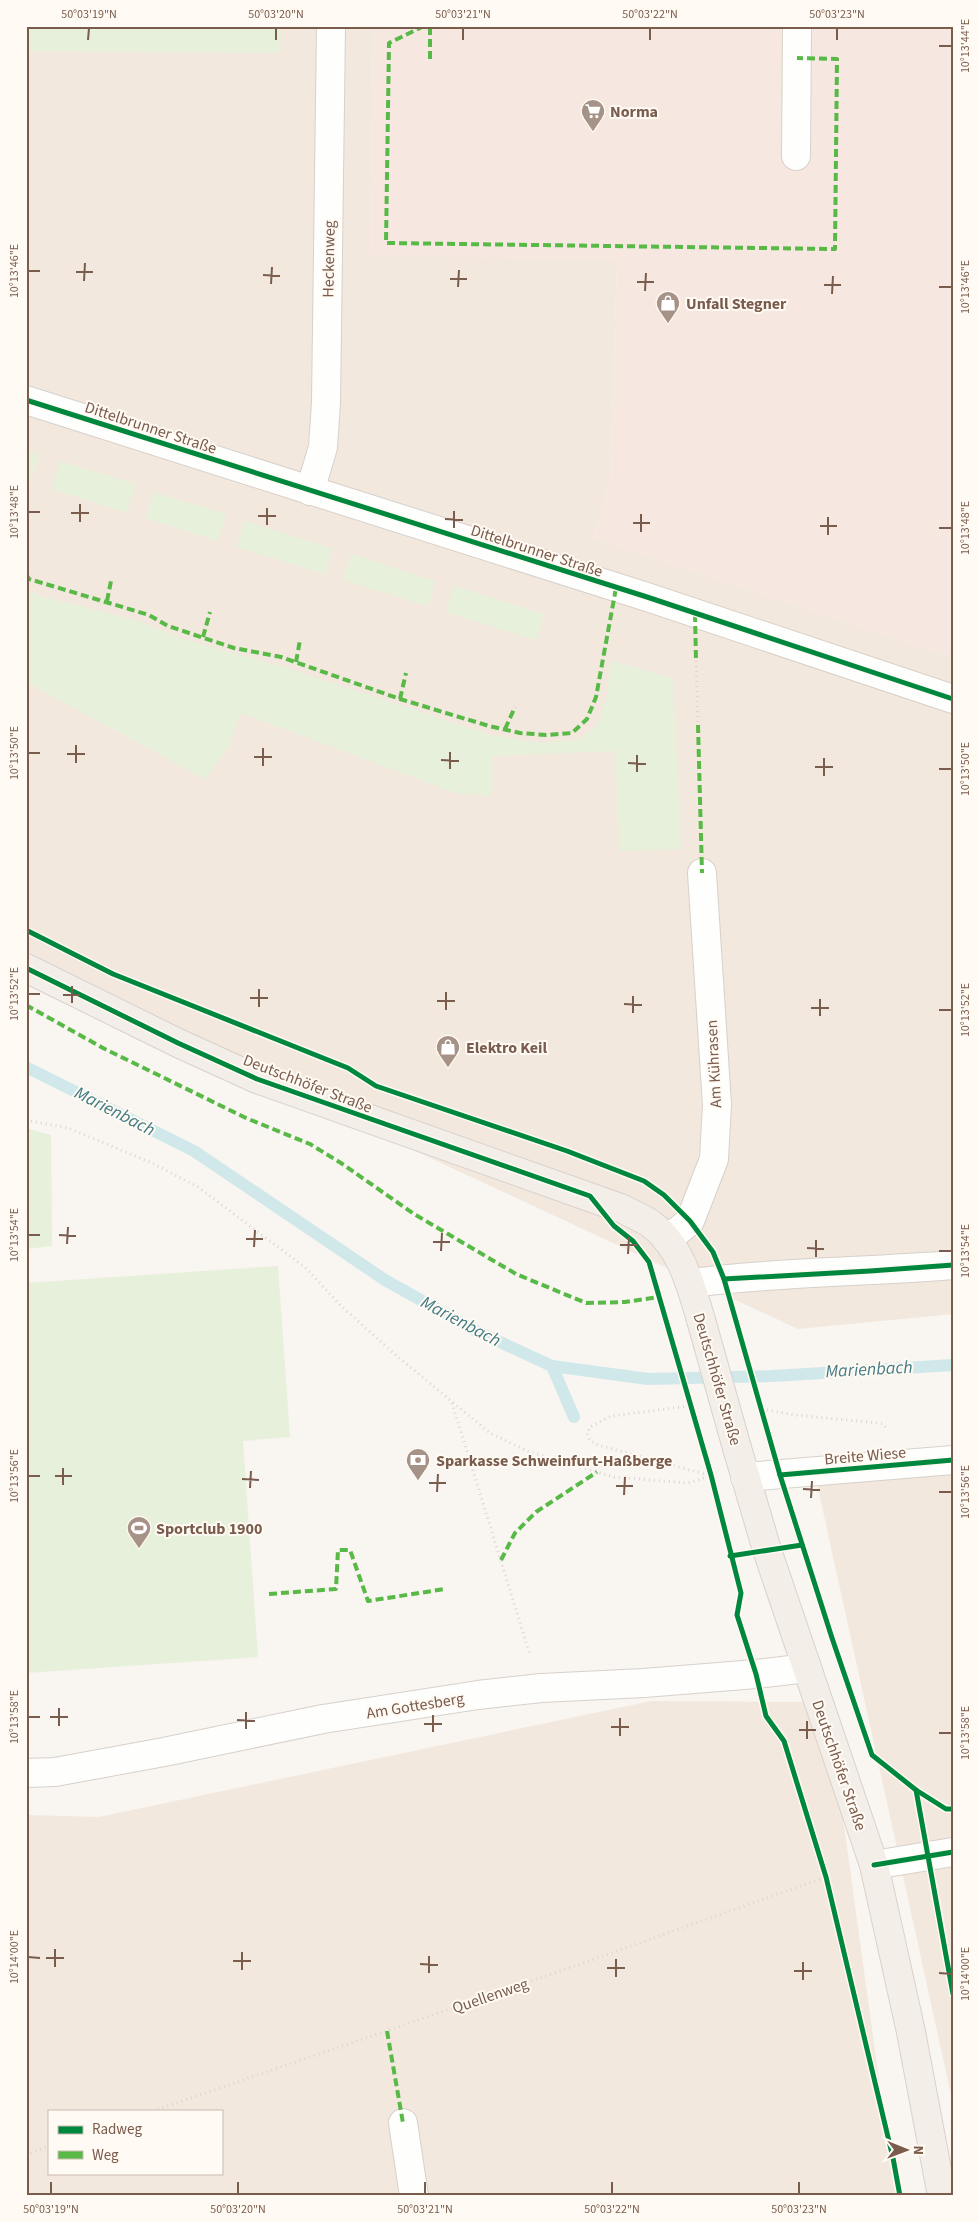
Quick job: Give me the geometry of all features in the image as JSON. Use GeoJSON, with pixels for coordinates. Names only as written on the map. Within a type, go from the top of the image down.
{"type":"FeatureCollection","features":[{"type":"Feature","properties":{"kind":"main road","name":"Deutschhöfer Straße"},"geometry":{"type":"LineString","coordinates":[[26,968],[170,1039],[257,1078],[623,1209],[651,1225],[667,1240],[690,1283],[767,1550],[874,1865],[910,2032],[942,2196]]}},
{"type":"Feature","properties":{"kind":"street","name":"Heckenweg"},"geometry":{"type":"LineString","coordinates":[[310,490],[323,447],[326,403],[331,26]]}},
{"type":"Feature","properties":{"kind":"street"},"geometry":{"type":"LineString","coordinates":[[796,156],[797,30]]}},
{"type":"Feature","properties":{"kind":"street","name":"Dittelbrunner Straße"},"geometry":{"type":"LineString","coordinates":[[26,400],[647,598],[953,699]]}},
{"type":"Feature","properties":{"kind":"street","name":"Am Kührasen"},"geometry":{"type":"LineString","coordinates":[[667,1240],[690,1221],[714,1159],[716,1105],[702,873]]}},
{"type":"Feature","properties":{"kind":"street"},"geometry":{"type":"LineString","coordinates":[[690,1283],[724,1279],[870,1271],[953,1264]]}},
{"type":"Feature","properties":{"kind":"street","name":"Breite Wiese"},"geometry":{"type":"LineString","coordinates":[[745,1477],[953,1460]]}},
{"type":"Feature","properties":{"kind":"street","name":"Am Gottesberg"},"geometry":{"type":"LineString","coordinates":[[26,1773],[55,1772],[164,1752],[323,1719],[478,1696],[541,1688],[644,1683],[807,1668]]}},
{"type":"Feature","properties":{"kind":"street"},"geometry":{"type":"LineString","coordinates":[[874,1865],[953,1852]]}},
{"type":"Feature","properties":{"kind":"street"},"geometry":{"type":"LineString","coordinates":[[403,2124],[414,2196]]}},
{"type":"Feature","properties":{"kind":"path"},"geometry":{"type":"LineString","coordinates":[[696,661],[698,725]]}},
{"type":"Feature","properties":{"kind":"path"},"geometry":{"type":"LineString","coordinates":[[26,1120],[68,1128],[152,1163],[198,1187],[307,1269],[341,1306],[452,1403],[490,1433],[520,1447],[614,1477],[688,1483],[711,1475]]}},
{"type":"Feature","properties":{"kind":"path"},"geometry":{"type":"LineString","coordinates":[[452,1403],[541,1688]]}},
{"type":"Feature","properties":{"kind":"path"},"geometry":{"type":"LineString","coordinates":[[26,2155],[48,2146]]}},
{"type":"Feature","properties":{"kind":"shaded area"},"geometry":{"type":"Polygon","coordinates":[[[26,26],[373,26],[370,255],[617,260],[610,480],[593,538],[953,658],[953,1314],[798,1329],[26,970],[26,26]]]}},
{"type":"Feature","properties":{"kind":"shaded area"},"geometry":{"type":"Polygon","coordinates":[[[373,26],[953,26],[953,658],[593,538],[610,480],[617,261],[370,255],[373,26]]]}},
{"type":"Feature","properties":{"kind":"shaded area"},"geometry":{"type":"Polygon","coordinates":[[[953,1461],[953,2104],[816,1479],[953,1461]]]}},
{"type":"Feature","properties":{"kind":"shaded area"},"geometry":{"type":"Polygon","coordinates":[[[651,1701],[827,1702],[895,2196],[26,2196],[26,1815],[99,1817],[651,1701]]]}},
{"type":"Feature","properties":{"kind":"green space"},"geometry":{"type":"Polygon","coordinates":[[[26,26],[281,26],[280,53],[26,51],[26,26]]]}},
{"type":"Feature","properties":{"kind":"green space"},"geometry":{"type":"Polygon","coordinates":[[[26,451],[40,454],[30,482],[26,481],[26,451]]]}},
{"type":"Feature","properties":{"kind":"green space"},"geometry":{"type":"Polygon","coordinates":[[[60,461],[136,484],[127,513],[52,489],[60,461]]]}},
{"type":"Feature","properties":{"kind":"green space"},"geometry":{"type":"Polygon","coordinates":[[[153,492],[226,514],[218,541],[146,518],[153,492]]]}},
{"type":"Feature","properties":{"kind":"green space"},"geometry":{"type":"Polygon","coordinates":[[[245,521],[333,549],[325,574],[236,547],[245,521]]]}},
{"type":"Feature","properties":{"kind":"green space"},"geometry":{"type":"Polygon","coordinates":[[[351,554],[435,581],[428,606],[343,580],[351,554]]]}},
{"type":"Feature","properties":{"kind":"green space"},"geometry":{"type":"Polygon","coordinates":[[[454,586],[544,614],[536,640],[446,612],[454,586]]]}},
{"type":"Feature","properties":{"kind":"green space"},"geometry":{"type":"Polygon","coordinates":[[[26,588],[40,596],[135,620],[183,639],[280,666],[491,735],[539,743],[579,740],[598,725],[607,695],[611,661],[673,678],[681,849],[620,851],[615,751],[491,756],[492,796],[456,793],[241,713],[228,748],[205,779],[26,682],[26,588]]]}},
{"type":"Feature","properties":{"kind":"green space"},"geometry":{"type":"Polygon","coordinates":[[[26,1128],[51,1135],[52,1246],[26,1249],[26,1128]]]}},
{"type":"Feature","properties":{"kind":"green space","name":"Sportclub 1900"},"geometry":{"type":"Polygon","coordinates":[[[278,1266],[290,1437],[243,1441],[258,1657],[26,1673],[26,1283],[278,1266]]]}},
{"type":"Feature","properties":{"kind":"waterway","name":"Marienbach"},"geometry":{"type":"LineString","coordinates":[[26,1067],[194,1151],[385,1280],[476,1331],[552,1366],[648,1379],[773,1376],[953,1365]]}},
{"type":"Feature","properties":{"kind":"waterway"},"geometry":{"type":"LineString","coordinates":[[552,1366],[574,1417]]}},
{"type":"Feature","properties":{"kind":"marked path"},"geometry":{"type":"LineString","coordinates":[[424,26],[389,43],[386,243],[835,249],[837,59],[797,58]]}},
{"type":"Feature","properties":{"kind":"marked path"},"geometry":{"type":"LineString","coordinates":[[430,26],[430,59]]}},
{"type":"Feature","properties":{"kind":"marked path"},"geometry":{"type":"LineString","coordinates":[[26,574],[29,579],[149,615],[168,626],[234,648],[281,657],[400,699],[489,726],[520,733],[546,735],[572,733],[587,719],[596,697],[616,588]]}},
{"type":"Feature","properties":{"kind":"marked path"},"geometry":{"type":"LineString","coordinates":[[107,601],[111,581]]}},
{"type":"Feature","properties":{"kind":"marked path"},"geometry":{"type":"LineString","coordinates":[[203,637],[210,612]]}},
{"type":"Feature","properties":{"kind":"marked path"},"geometry":{"type":"LineString","coordinates":[[695,614],[696,661]]}},
{"type":"Feature","properties":{"kind":"marked path"},"geometry":{"type":"LineString","coordinates":[[296,662],[300,640]]}},
{"type":"Feature","properties":{"kind":"marked path"},"geometry":{"type":"LineString","coordinates":[[400,699],[406,673]]}},
{"type":"Feature","properties":{"kind":"marked path"},"geometry":{"type":"LineString","coordinates":[[505,729],[515,707]]}},
{"type":"Feature","properties":{"kind":"marked path"},"geometry":{"type":"LineString","coordinates":[[698,725],[702,873]]}},
{"type":"Feature","properties":{"kind":"marked path"},"geometry":{"type":"LineString","coordinates":[[26,1005],[103,1048],[246,1118],[310,1144],[341,1163],[414,1214],[516,1274],[586,1303],[625,1302],[659,1297]]}},
{"type":"Feature","properties":{"kind":"marked path"},"geometry":{"type":"LineString","coordinates":[[501,1560],[515,1533],[536,1512],[597,1472]]}},
{"type":"Feature","properties":{"kind":"marked path"},"geometry":{"type":"LineString","coordinates":[[269,1594],[336,1589],[338,1550],[350,1550],[368,1601],[445,1589]]}},
{"type":"Feature","properties":{"kind":"marked path"},"geometry":{"type":"LineString","coordinates":[[387,2031],[403,2123]]}},
{"type":"Feature","properties":{"kind":"cycle path"},"geometry":{"type":"LineString","coordinates":[[26,400],[647,597],[953,699]]}},
{"type":"Feature","properties":{"kind":"cycle path"},"geometry":{"type":"LineString","coordinates":[[26,930],[113,974],[348,1068],[376,1086],[567,1151],[644,1181],[664,1195],[690,1221],[713,1252],[724,1279],[780,1475],[872,1755],[916,1790],[946,1809],[953,1809]]}},
{"type":"Feature","properties":{"kind":"cycle path"},"geometry":{"type":"LineString","coordinates":[[26,968],[178,1043],[257,1079],[590,1196],[614,1226],[633,1241],[649,1262],[711,1475],[741,1593],[737,1615],[756,1674],[766,1716],[784,1741],[826,1877],[893,2158],[900,2196]]}},
{"type":"Feature","properties":{"kind":"cycle path"},"geometry":{"type":"LineString","coordinates":[[724,1279],[953,1265]]}},
{"type":"Feature","properties":{"kind":"cycle path"},"geometry":{"type":"LineString","coordinates":[[780,1475],[953,1460]]}},
{"type":"Feature","properties":{"kind":"cycle path"},"geometry":{"type":"LineString","coordinates":[[730,1556],[802,1545]]}},
{"type":"Feature","properties":{"kind":"cycle path"},"geometry":{"type":"LineString","coordinates":[[916,1790],[953,1994]]}},
{"type":"Feature","properties":{"kind":"cycle path"},"geometry":{"type":"LineString","coordinates":[[874,1865],[953,1852]]}},
{"type":"Feature","properties":{"kind":"place","name":"Norma"},"geometry":{"type":"Point","coordinates":[593,132]}},
{"type":"Feature","properties":{"kind":"place","name":"Unfall Stegner"},"geometry":{"type":"Point","coordinates":[668,324]}},
{"type":"Feature","properties":{"kind":"place","name":"Elektro Keil"},"geometry":{"type":"Point","coordinates":[448,1068]}},
{"type":"Feature","properties":{"kind":"place","name":"Sparkasse Schweinfurt-Haßberge"},"geometry":{"type":"Point","coordinates":[418,1481]}},
{"type":"Feature","properties":{"kind":"place","name":"Sportclub 1900"},"geometry":{"type":"Point","coordinates":[139,1549]}}]}
